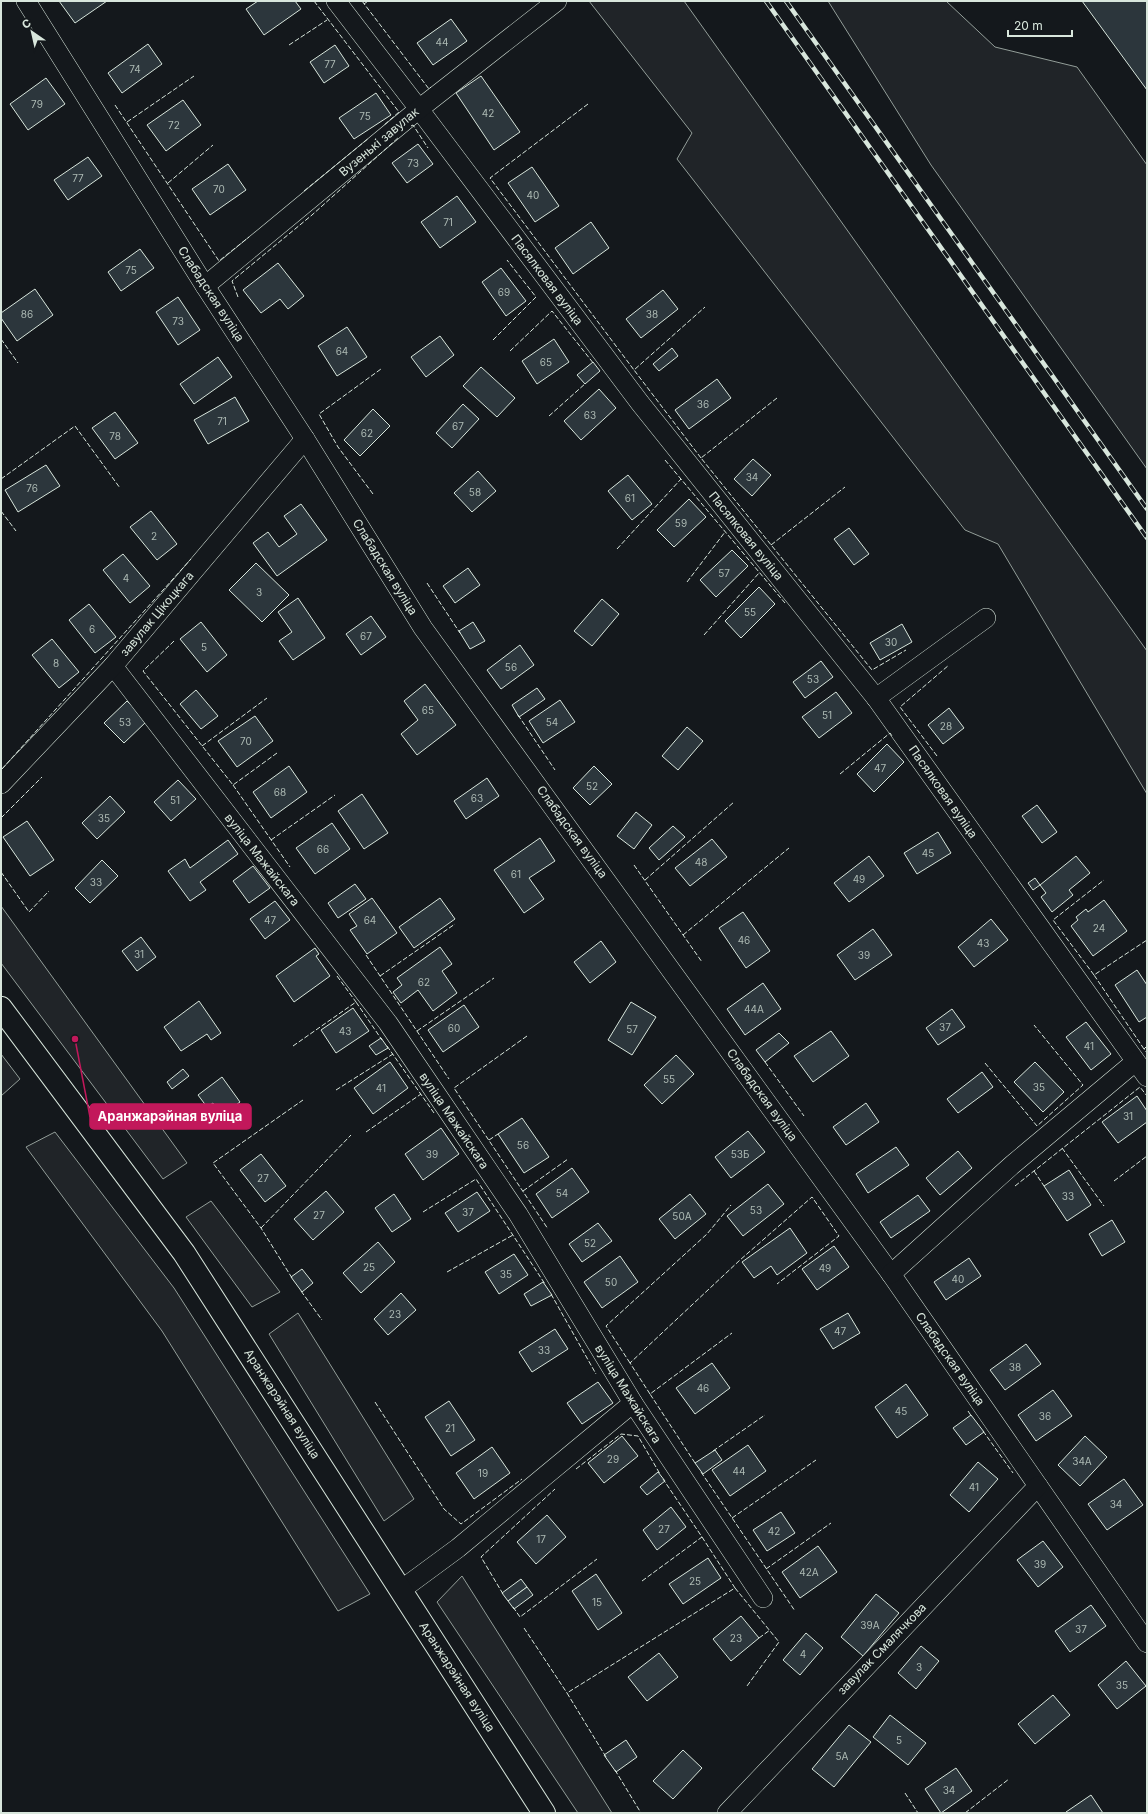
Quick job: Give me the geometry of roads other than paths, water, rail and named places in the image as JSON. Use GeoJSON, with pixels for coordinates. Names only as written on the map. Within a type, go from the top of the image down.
{"type":"FeatureCollection","features":[{"type":"Feature","properties":{"kind":"main road","name":"Аранжарэйная вуліца"},"geometry":{"type":"LineString","coordinates":[[1,1008],[184,1252],[544,1813]]}},
{"type":"Feature","properties":{"kind":"street","name":"Слабадская вуліца"},"geometry":{"type":"LineString","coordinates":[[26,1],[205,286],[305,439],[423,628],[891,1274],[1147,1643]]}},
{"type":"Feature","properties":{"kind":"street","name":"Пасялковая вуліца"},"geometry":{"type":"LineString","coordinates":[[336,1],[419,108],[640,402],[876,698],[1147,1077]]}},
{"type":"Feature","properties":{"kind":"street","name":"Вузенькі завулак"},"geometry":{"type":"LineString","coordinates":[[205,286],[419,108],[557,1]]}},
{"type":"Feature","properties":{"kind":"street","name":"завулак Цікоцкага"},"geometry":{"type":"LineString","coordinates":[[1,784],[113,666],[305,439]]}},
{"type":"Feature","properties":{"kind":"street"},"geometry":{"type":"LineString","coordinates":[[876,698],[986,618]]}},
{"type":"Feature","properties":{"kind":"street","name":"вуліца Мажайскага"},"geometry":{"type":"LineString","coordinates":[[113,666],[388,1023],[518,1214],[633,1403],[763,1598]]}},
{"type":"Feature","properties":{"kind":"street"},"geometry":{"type":"LineString","coordinates":[[891,1274],[1012,1165],[1135,1062]]}},
{"type":"Feature","properties":{"kind":"street"},"geometry":{"type":"LineString","coordinates":[[401,1590],[458,1548],[633,1403]]}},
{"type":"Feature","properties":{"kind":"street","name":"завулак Смалячкова"},"geometry":{"type":"LineString","coordinates":[[727,1813],[1038,1486]]}},
{"type":"Feature","properties":{"kind":"railway"},"geometry":{"type":"LineString","coordinates":[[766,1],[1147,538]]}},
{"type":"Feature","properties":{"kind":"railway"},"geometry":{"type":"LineString","coordinates":[[786,1],[1147,509]]}},
{"type":"Feature","properties":{"kind":"place","name":"Аранжарэйная вуліца"},"geometry":{"type":"Point","coordinates":[75,1039]}}]}
